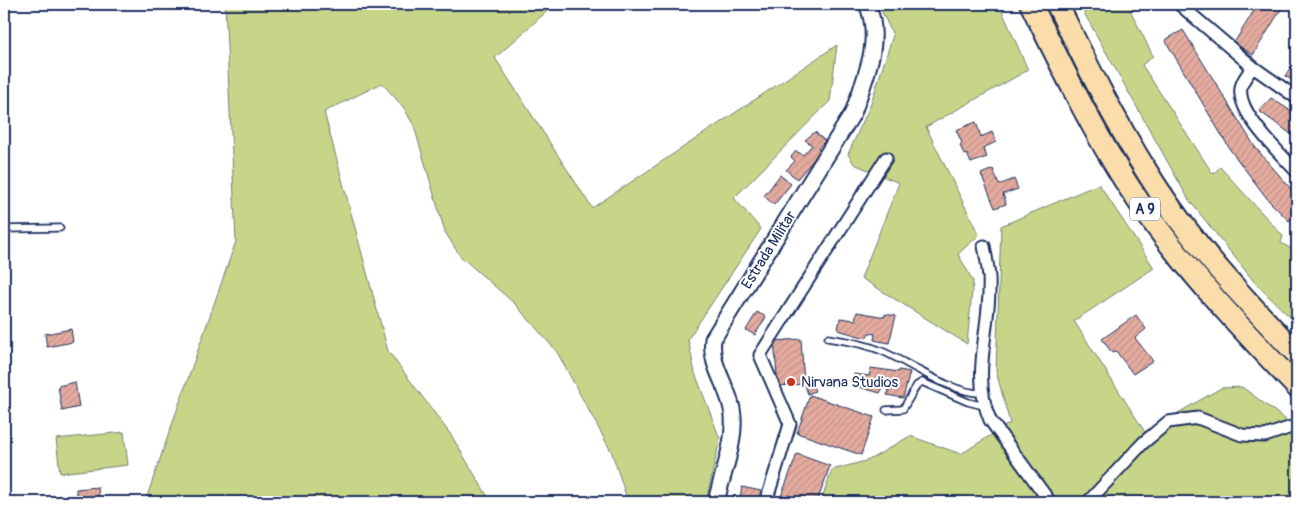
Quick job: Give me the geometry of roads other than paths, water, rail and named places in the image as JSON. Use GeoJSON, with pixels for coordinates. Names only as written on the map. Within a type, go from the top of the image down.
{"type":"FeatureCollection","features":[{"type":"Feature","properties":{"kind":"highway","name":"A 9"},"geometry":{"type":"LineString","coordinates":[[1031,4],[1083,110],[1128,185],[1190,268],[1237,324],[1297,387]]}},
{"type":"Feature","properties":{"kind":"highway","name":"A 9"},"geometry":{"type":"LineString","coordinates":[[1058,4],[1104,99],[1148,173],[1197,243],[1256,311],[1297,354]]}},
{"type":"Feature","properties":{"kind":"street","name":"Estrada Militar"},"geometry":{"type":"LineString","coordinates":[[716,502],[733,430],[733,415],[730,397],[714,364],[713,339],[853,113],[865,80],[875,33],[874,19],[867,4]]}},
{"type":"Feature","properties":{"kind":"street"},"geometry":{"type":"LineString","coordinates":[[1179,4],[1253,68],[1297,98]]}},
{"type":"Feature","properties":{"kind":"street"},"geometry":{"type":"LineString","coordinates":[[1253,68],[1241,84],[1241,100],[1256,127],[1297,172]]}},
{"type":"Feature","properties":{"kind":"street"},"geometry":{"type":"LineString","coordinates":[[766,502],[790,424],[760,355],[886,158]]}},
{"type":"Feature","properties":{"kind":"street"},"geometry":{"type":"LineString","coordinates":[[984,246],[989,278],[981,376],[984,406],[990,420],[1050,502]]}},
{"type":"Feature","properties":{"kind":"street"},"geometry":{"type":"LineString","coordinates":[[1088,502],[1143,442],[1168,422],[1198,418],[1242,434],[1265,436],[1297,425]]}},
{"type":"Feature","properties":{"kind":"lane"},"geometry":{"type":"LineString","coordinates":[[4,228],[60,228]]}},
{"type":"Feature","properties":{"kind":"lane"},"geometry":{"type":"LineString","coordinates":[[828,338],[874,348],[944,382],[970,392],[982,393]]}},
{"type":"Feature","properties":{"kind":"lane"},"geometry":{"type":"LineString","coordinates":[[886,410],[903,408],[917,385],[922,382],[968,402],[984,406]]}},
{"type":"Feature","properties":{"kind":"place","name":"Nirvana Studios"},"geometry":{"type":"Point","coordinates":[791,382]}}]}
